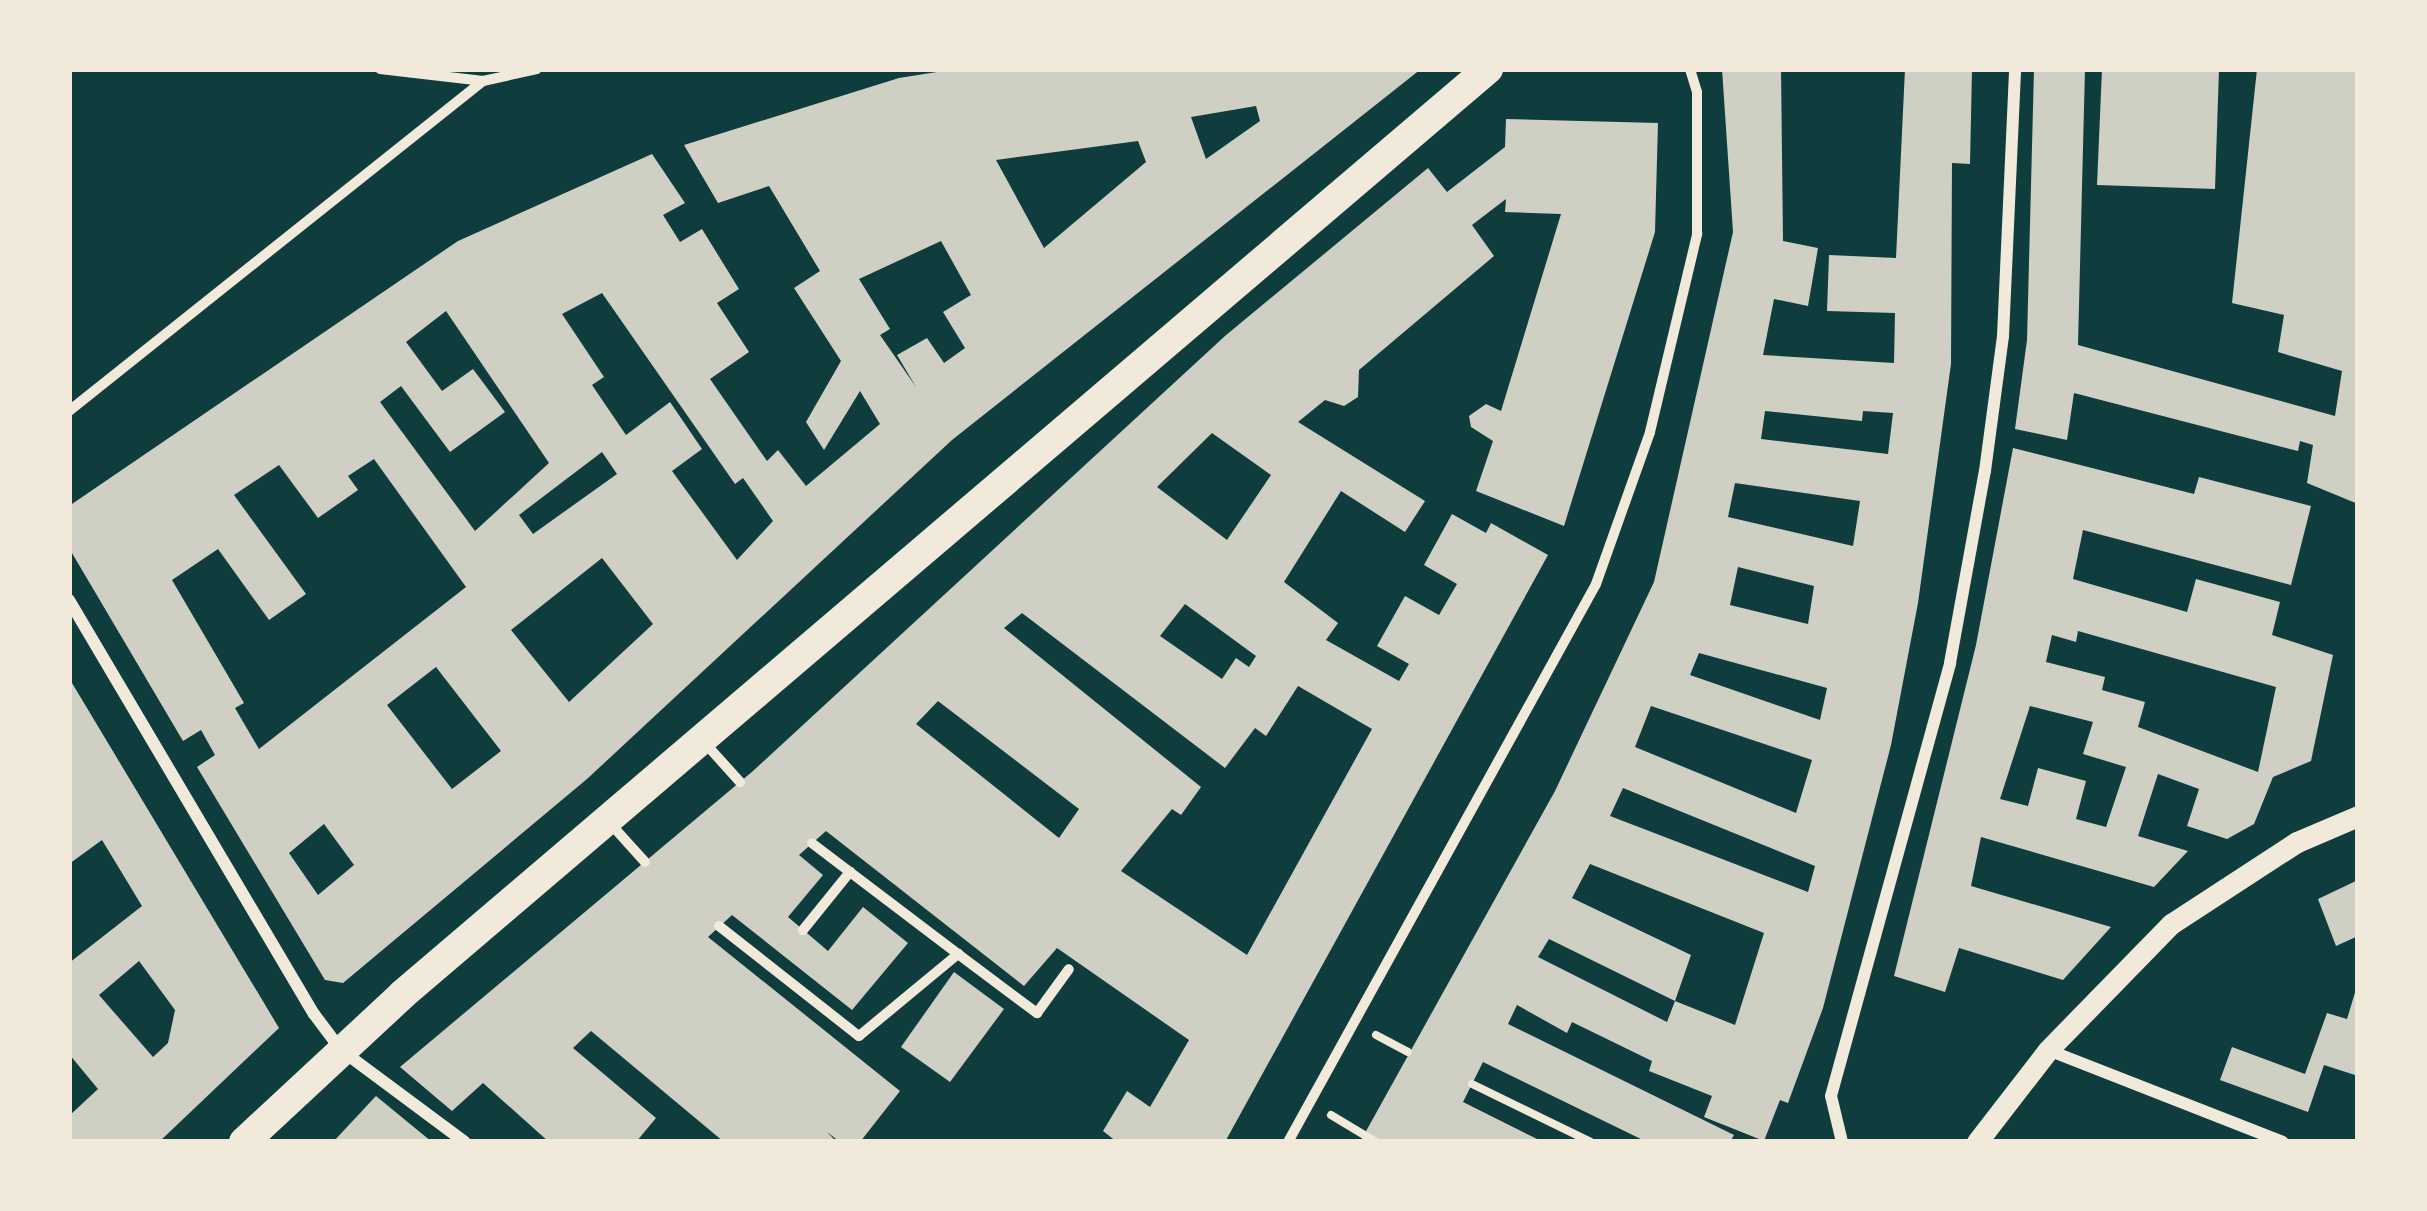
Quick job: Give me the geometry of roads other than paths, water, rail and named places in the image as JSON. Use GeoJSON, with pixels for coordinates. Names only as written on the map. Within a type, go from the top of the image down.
{"type":"FeatureCollection","features":[{"type":"Feature","properties":{"kind":"main road"},"geometry":{"type":"LineString","coordinates":[[244,1142],[340,1050],[1488,69]]}},
{"type":"Feature","properties":{"kind":"street"},"geometry":{"type":"LineString","coordinates":[[380,69],[483,81],[537,69]]}},
{"type":"Feature","properties":{"kind":"street"},"geometry":{"type":"LineString","coordinates":[[1288,1142],[1596,584],[1649,432],[1696,234],[1697,92],[1690,69]]}},
{"type":"Feature","properties":{"kind":"street"},"geometry":{"type":"LineString","coordinates":[[1842,1142],[1831,1096],[1950,663],[1985,471],[2003,336],[2015,69]]}},
{"type":"Feature","properties":{"kind":"street"},"geometry":{"type":"LineString","coordinates":[[69,411],[483,81]]}},
{"type":"Feature","properties":{"kind":"street"},"geometry":{"type":"LineString","coordinates":[[69,600],[340,1050],[465,1142]]}},
{"type":"Feature","properties":{"kind":"street"},"geometry":{"type":"LineString","coordinates":[[702,740],[740,782]]}},
{"type":"Feature","properties":{"kind":"street"},"geometry":{"type":"LineString","coordinates":[[1977,1142],[2048,1050],[2171,924],[2231,880],[2358,817]]}},
{"type":"Feature","properties":{"kind":"street"},"geometry":{"type":"LineString","coordinates":[[608,820],[645,862]]}},
{"type":"Feature","properties":{"kind":"street"},"geometry":{"type":"LineString","coordinates":[[812,843],[1037,1013],[1069,969]]}},
{"type":"Feature","properties":{"kind":"street"},"geometry":{"type":"LineString","coordinates":[[803,930],[850,872]]}},
{"type":"Feature","properties":{"kind":"street"},"geometry":{"type":"LineString","coordinates":[[719,926],[859,1036],[958,954]]}},
{"type":"Feature","properties":{"kind":"street"},"geometry":{"type":"LineString","coordinates":[[772,968],[783,955]]}},
{"type":"Feature","properties":{"kind":"street"},"geometry":{"type":"LineString","coordinates":[[2048,1050],[2283,1142]]}}]}
